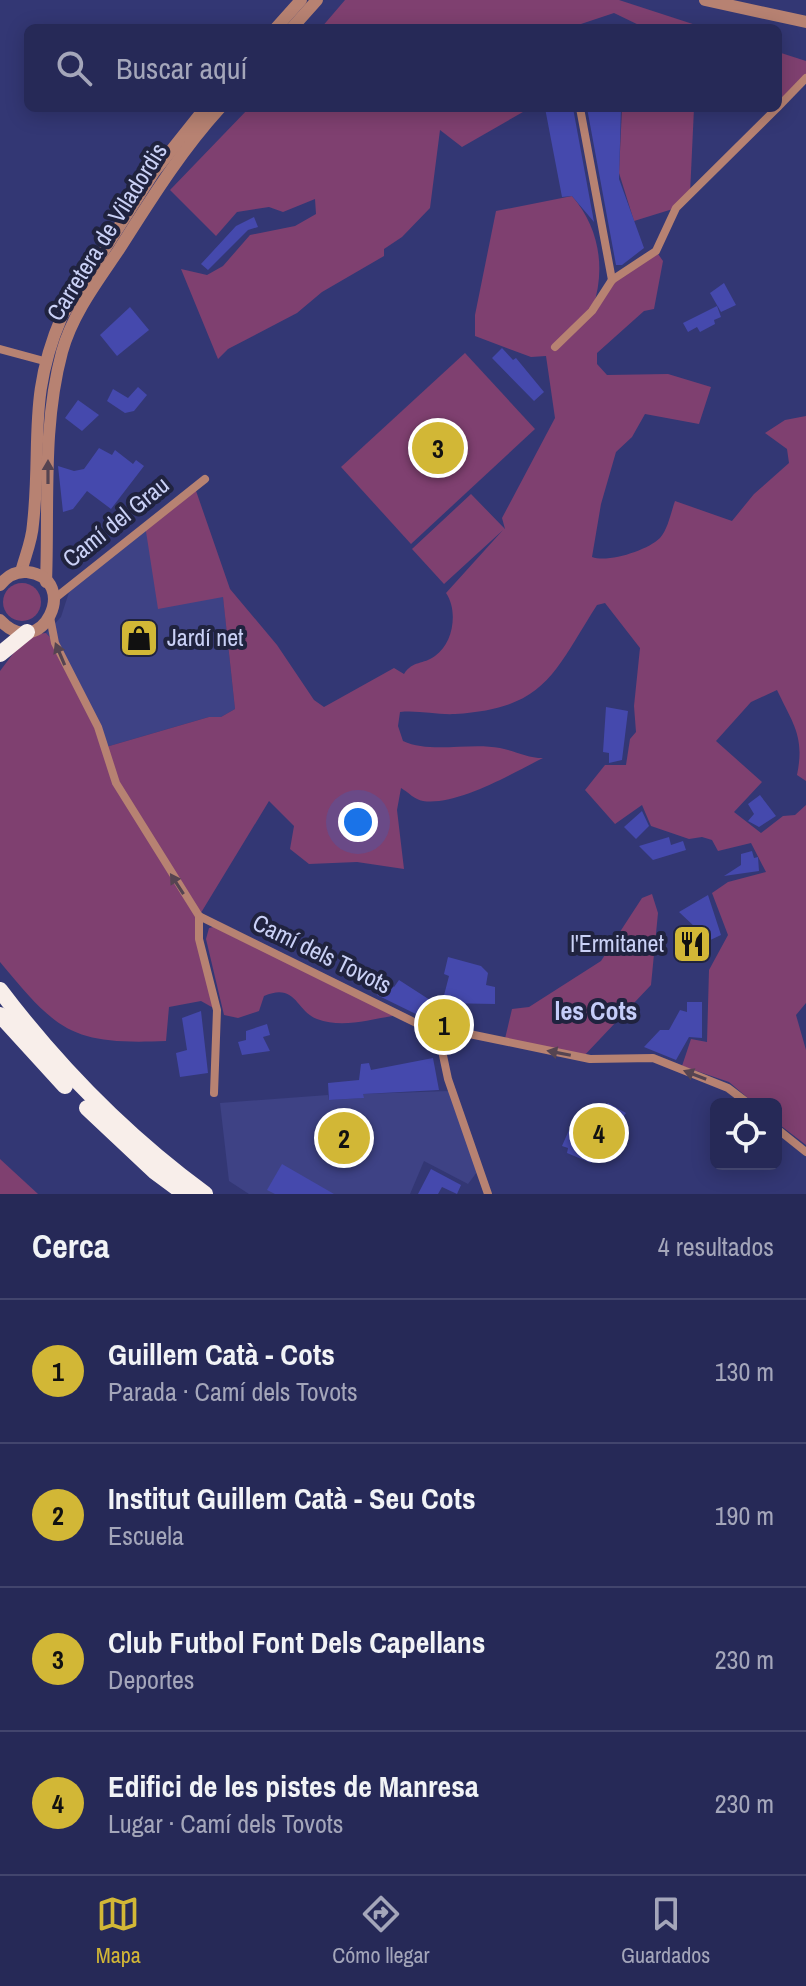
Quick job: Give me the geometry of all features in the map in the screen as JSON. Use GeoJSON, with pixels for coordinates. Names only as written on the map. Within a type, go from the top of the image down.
{"type":"FeatureCollection","features":[{"type":"Feature","properties":{"kind":"highway"},"geometry":{"type":"LineString","coordinates":[[0,654],[22,631]]}},
{"type":"Feature","properties":{"kind":"highway"},"geometry":{"type":"LineString","coordinates":[[0,990],[78,1085],[161,1160],[205,1194]]}},
{"type":"Feature","properties":{"kind":"highway"},"geometry":{"type":"LineString","coordinates":[[0,1015],[105,1127],[185,1194]]}},
{"type":"Feature","properties":{"kind":"street"},"geometry":{"type":"LineString","coordinates":[[280,24],[301,0]]}},
{"type":"Feature","properties":{"kind":"street"},"geometry":{"type":"LineString","coordinates":[[296,24],[317,0]]}},
{"type":"Feature","properties":{"kind":"street"},"geometry":{"type":"LineString","coordinates":[[705,0],[806,22]]}},
{"type":"Feature","properties":{"kind":"street"},"geometry":{"type":"LineString","coordinates":[[782,102],[806,78]]}},
{"type":"Feature","properties":{"kind":"street","name":"Carretera de Viladordis"},"geometry":{"type":"LineString","coordinates":[[21,572],[34,521],[36,402],[44,361],[62,316],[81,284],[154,172],[202,112]]}},
{"type":"Feature","properties":{"kind":"street","name":"Carretera de Viladordis"},"geometry":{"type":"LineString","coordinates":[[46,582],[48,456],[52,403],[63,348],[91,291],[162,181],[217,112]]}},
{"type":"Feature","properties":{"kind":"street"},"geometry":{"type":"LineString","coordinates":[[581,112],[612,280]]}},
{"type":"Feature","properties":{"kind":"street"},"geometry":{"type":"LineString","coordinates":[[555,347],[592,311],[612,280],[656,251],[676,208],[772,112]]}},
{"type":"Feature","properties":{"kind":"street"},"geometry":{"type":"LineString","coordinates":[[0,349],[44,361]]}},
{"type":"Feature","properties":{"kind":"street","name":"Camí del Grau"},"geometry":{"type":"LineString","coordinates":[[54,599],[205,479]]}},
{"type":"Feature","properties":{"kind":"street"},"geometry":{"type":"LineString","coordinates":[[0,583],[21,572],[35,574],[46,582],[54,599],[50,617],[55,643],[98,727],[116,783],[199,916],[199,939],[217,1010],[214,1093]]}},
{"type":"Feature","properties":{"kind":"street"},"geometry":{"type":"LineString","coordinates":[[0,644],[22,631],[41,627],[50,617]]}},
{"type":"Feature","properties":{"kind":"street"},"geometry":{"type":"LineString","coordinates":[[0,620],[22,631]]}},
{"type":"Feature","properties":{"kind":"street","name":"Camí dels Tovots"},"geometry":{"type":"LineString","coordinates":[[199,916],[398,1015],[437,1027],[590,1059],[653,1058],[728,1088],[741,1098]]}},
{"type":"Feature","properties":{"kind":"street"},"geometry":{"type":"LineString","coordinates":[[437,1027],[448,1079],[488,1194]]}},
{"type":"Feature","properties":{"kind":"street"},"geometry":{"type":"LineString","coordinates":[[782,1133],[806,1152]]}},
{"type":"Feature","properties":{"kind":"shaded area"},"geometry":{"type":"Polygon","coordinates":[[[345,0],[619,0],[693,24],[637,24],[614,13],[581,24],[324,24],[345,0]]]}},
{"type":"Feature","properties":{"kind":"shaded area"},"geometry":{"type":"Polygon","coordinates":[[[782,53],[806,61],[806,78],[782,103],[782,53]]]}},
{"type":"Feature","properties":{"kind":"shaded area"},"geometry":{"type":"Polygon","coordinates":[[[245,112],[523,112],[462,147],[440,130],[430,208],[402,237],[384,249],[384,256],[322,292],[297,313],[228,349],[218,359],[181,269],[207,275],[223,266],[250,235],[295,226],[316,214],[315,199],[283,212],[269,207],[237,212],[216,236],[170,190],[245,112]]]}},
{"type":"Feature","properties":{"kind":"shaded area"},"geometry":{"type":"Polygon","coordinates":[[[622,112],[694,112],[690,194],[676,208],[634,221],[619,173],[622,112]]]}},
{"type":"Feature","properties":{"kind":"shaded area"},"geometry":{"type":"Polygon","coordinates":[[[572,196],[588,221],[598,248],[599,278],[593,307],[612,280],[656,251],[663,261],[654,309],[644,311],[597,353],[597,364],[607,375],[668,374],[711,387],[699,424],[645,414],[632,437],[616,452],[601,504],[592,557],[618,557],[654,543],[665,530],[675,501],[732,521],[754,494],[789,463],[787,449],[765,433],[785,420],[806,416],[806,781],[797,775],[798,740],[777,690],[751,702],[716,741],[762,782],[734,812],[761,833],[783,816],[795,815],[806,805],[806,1003],[796,1015],[806,1050],[806,1145],[782,1127],[782,1098],[748,1098],[729,1082],[682,1066],[691,1039],[707,1042],[709,970],[728,935],[712,893],[728,882],[766,872],[751,843],[718,851],[712,840],[702,837],[689,839],[651,826],[642,805],[615,824],[585,790],[605,765],[626,765],[630,739],[636,732],[634,706],[640,648],[605,603],[597,605],[557,668],[528,695],[509,704],[455,714],[400,712],[398,726],[403,741],[414,745],[488,747],[543,758],[484,787],[452,798],[423,801],[401,788],[397,810],[404,869],[357,862],[309,864],[290,849],[294,826],[269,801],[199,916],[199,939],[217,1010],[201,1001],[169,1007],[166,1041],[109,1040],[70,1029],[37,1004],[0,962],[0,671],[27,635],[46,633],[55,643],[106,747],[209,717],[221,717],[235,709],[223,597],[158,609],[145,525],[194,485],[230,589],[277,645],[314,700],[324,707],[394,668],[404,674],[411,667],[435,656],[446,643],[453,617],[446,593],[503,530],[444,584],[412,549],[471,494],[505,529],[502,518],[555,418],[546,356],[531,357],[475,336],[475,315],[496,211],[572,196]]]}},
{"type":"Feature","properties":{"kind":"shaded area"},"geometry":{"type":"Polygon","coordinates":[[[465,353],[535,429],[411,544],[341,467],[465,353]]]}},
{"type":"Feature","properties":{"kind":"shaded area","name":"Jardí net"},"geometry":{"type":"Polygon","coordinates":[[[145,525],[223,596],[235,709],[221,717],[209,717],[106,747],[55,643],[46,633],[61,617],[71,586],[145,525]]]}},
{"type":"Feature","properties":{"kind":"shaded area"},"geometry":{"type":"Polygon","coordinates":[[[22,583],[36,588],[41,602],[36,616],[22,621],[8,616],[3,602],[8,588],[22,583]]]}},
{"type":"Feature","properties":{"kind":"shaded area"},"geometry":{"type":"Polygon","coordinates":[[[652,894],[658,913],[651,985],[582,1058],[504,1043],[512,1009],[529,1007],[601,961],[642,898],[652,894]]]}},
{"type":"Feature","properties":{"kind":"shaded area"},"geometry":{"type":"Polygon","coordinates":[[[217,926],[398,1015],[357,1022],[327,1022],[310,1015],[289,995],[275,993],[264,996],[259,1011],[238,1018],[224,1015],[206,939],[209,928],[217,926]]]}},
{"type":"Feature","properties":{"kind":"shaded area"},"geometry":{"type":"Polygon","coordinates":[[[449,1091],[477,1172],[468,1184],[424,1161],[410,1194],[249,1194],[229,1181],[220,1103],[328,1095],[329,1100],[363,1098],[363,1094],[449,1091]]]}},
{"type":"Feature","properties":{"kind":"shaded area"},"geometry":{"type":"Polygon","coordinates":[[[0,1159],[38,1194],[0,1194],[0,1159]]]}},
{"type":"Feature","properties":{"kind":"building"},"geometry":{"type":"Polygon","coordinates":[[[546,112],[574,112],[594,222],[572,196],[562,197],[546,112]]]}},
{"type":"Feature","properties":{"kind":"building"},"geometry":{"type":"Polygon","coordinates":[[[588,112],[621,112],[619,179],[644,248],[622,265],[616,265],[588,112]]]}},
{"type":"Feature","properties":{"kind":"building"},"geometry":{"type":"Polygon","coordinates":[[[254,217],[258,227],[248,230],[208,270],[201,264],[236,226],[254,217]]]}},
{"type":"Feature","properties":{"kind":"building"},"geometry":{"type":"Polygon","coordinates":[[[724,283],[736,305],[721,312],[710,293],[724,283]]]}},
{"type":"Feature","properties":{"kind":"building"},"geometry":{"type":"Polygon","coordinates":[[[717,306],[721,317],[714,320],[715,324],[700,332],[697,327],[688,332],[683,323],[717,306]]]}},
{"type":"Feature","properties":{"kind":"building"},"geometry":{"type":"Polygon","coordinates":[[[130,307],[149,330],[117,356],[100,335],[130,307]]]}},
{"type":"Feature","properties":{"kind":"building"},"geometry":{"type":"Polygon","coordinates":[[[502,348],[513,360],[516,358],[544,392],[534,401],[492,358],[502,348]]]}},
{"type":"Feature","properties":{"kind":"building"},"geometry":{"type":"Polygon","coordinates":[[[138,387],[147,395],[134,411],[125,413],[107,401],[113,389],[128,398],[138,387]]]}},
{"type":"Feature","properties":{"kind":"building"},"geometry":{"type":"Polygon","coordinates":[[[78,400],[99,415],[82,431],[65,418],[78,400]]]}},
{"type":"Feature","properties":{"kind":"building"},"geometry":{"type":"Polygon","coordinates":[[[99,448],[112,455],[115,450],[133,464],[136,460],[144,466],[111,509],[87,491],[73,509],[63,512],[58,466],[74,471],[84,469],[99,448]]]}},
{"type":"Feature","properties":{"kind":"building"},"geometry":{"type":"Polygon","coordinates":[[[606,707],[628,711],[622,760],[609,763],[609,753],[603,752],[606,707]]]}},
{"type":"Feature","properties":{"kind":"building"},"geometry":{"type":"Polygon","coordinates":[[[760,795],[776,816],[759,827],[748,821],[754,814],[748,804],[760,795]]]}},
{"type":"Feature","properties":{"kind":"building"},"geometry":{"type":"Polygon","coordinates":[[[642,811],[649,826],[636,839],[624,827],[642,811]]]}},
{"type":"Feature","properties":{"kind":"building"},"geometry":{"type":"Polygon","coordinates":[[[669,837],[671,845],[683,841],[686,850],[653,860],[639,846],[669,837]]]}},
{"type":"Feature","properties":{"kind":"building"},"geometry":{"type":"Polygon","coordinates":[[[752,851],[754,858],[758,857],[759,871],[724,876],[741,865],[741,854],[752,851]]]}},
{"type":"Feature","properties":{"kind":"building"},"geometry":{"type":"Polygon","coordinates":[[[708,895],[721,935],[706,942],[697,956],[683,946],[695,927],[679,912],[708,895]]]}},
{"type":"Feature","properties":{"kind":"building"},"geometry":{"type":"Polygon","coordinates":[[[448,957],[481,966],[488,973],[486,985],[495,987],[495,1004],[442,1003],[449,976],[444,974],[448,957]]]}},
{"type":"Feature","properties":{"kind":"building"},"geometry":{"type":"Polygon","coordinates":[[[399,980],[430,1000],[424,1018],[377,995],[385,982],[394,987],[399,980]]]}},
{"type":"Feature","properties":{"kind":"building"},"geometry":{"type":"Polygon","coordinates":[[[687,1002],[702,1002],[702,1038],[689,1037],[676,1060],[644,1047],[660,1030],[669,1030],[680,1010],[687,1012],[687,1002]]]}},
{"type":"Feature","properties":{"kind":"building"},"geometry":{"type":"Polygon","coordinates":[[[201,1011],[208,1073],[180,1077],[176,1053],[187,1050],[182,1018],[201,1011]]]}},
{"type":"Feature","properties":{"kind":"building"},"geometry":{"type":"Polygon","coordinates":[[[267,1024],[270,1035],[263,1037],[270,1051],[242,1055],[238,1042],[246,1040],[246,1031],[267,1024]]]}},
{"type":"Feature","properties":{"kind":"building"},"geometry":{"type":"Polygon","coordinates":[[[433,1058],[439,1090],[363,1094],[364,1098],[329,1100],[328,1083],[359,1080],[361,1064],[369,1063],[371,1070],[433,1058]]]}},
{"type":"Feature","properties":{"kind":"building"},"geometry":{"type":"Polygon","coordinates":[[[608,1103],[626,1113],[591,1163],[567,1153],[568,1148],[562,1146],[569,1130],[584,1136],[608,1103]]]}},
{"type":"Feature","properties":{"kind":"building"},"geometry":{"type":"Polygon","coordinates":[[[282,1164],[334,1194],[275,1194],[267,1190],[282,1164]]]}},
{"type":"Feature","properties":{"kind":"building"},"geometry":{"type":"Polygon","coordinates":[[[431,1169],[461,1185],[457,1194],[442,1187],[438,1194],[418,1194],[431,1169]]]}},
{"type":"Feature","properties":{"kind":"place","name":"Club Futbol Font Dels Capellans"},"geometry":{"type":"Point","coordinates":[438,448]}},
{"type":"Feature","properties":{"kind":"place","name":"Jardí net"},"geometry":{"type":"Point","coordinates":[139,638]}},
{"type":"Feature","properties":{"kind":"place","name":"l'Ermitanet"},"geometry":{"type":"Point","coordinates":[692,944]}},
{"type":"Feature","properties":{"kind":"place","name":"Guillem Catà - Cots"},"geometry":{"type":"Point","coordinates":[444,1025]}},
{"type":"Feature","properties":{"kind":"place","name":"Edifici de les pistes de Manresa"},"geometry":{"type":"Point","coordinates":[599,1133]}},
{"type":"Feature","properties":{"kind":"place","name":"Institut Guillem Catà - Seu Cots"},"geometry":{"type":"Point","coordinates":[344,1138]}},
{"type":"Feature","properties":{"kind":"district","name":"les Cots"},"geometry":{"type":"Point","coordinates":[596,1011]}}]}
